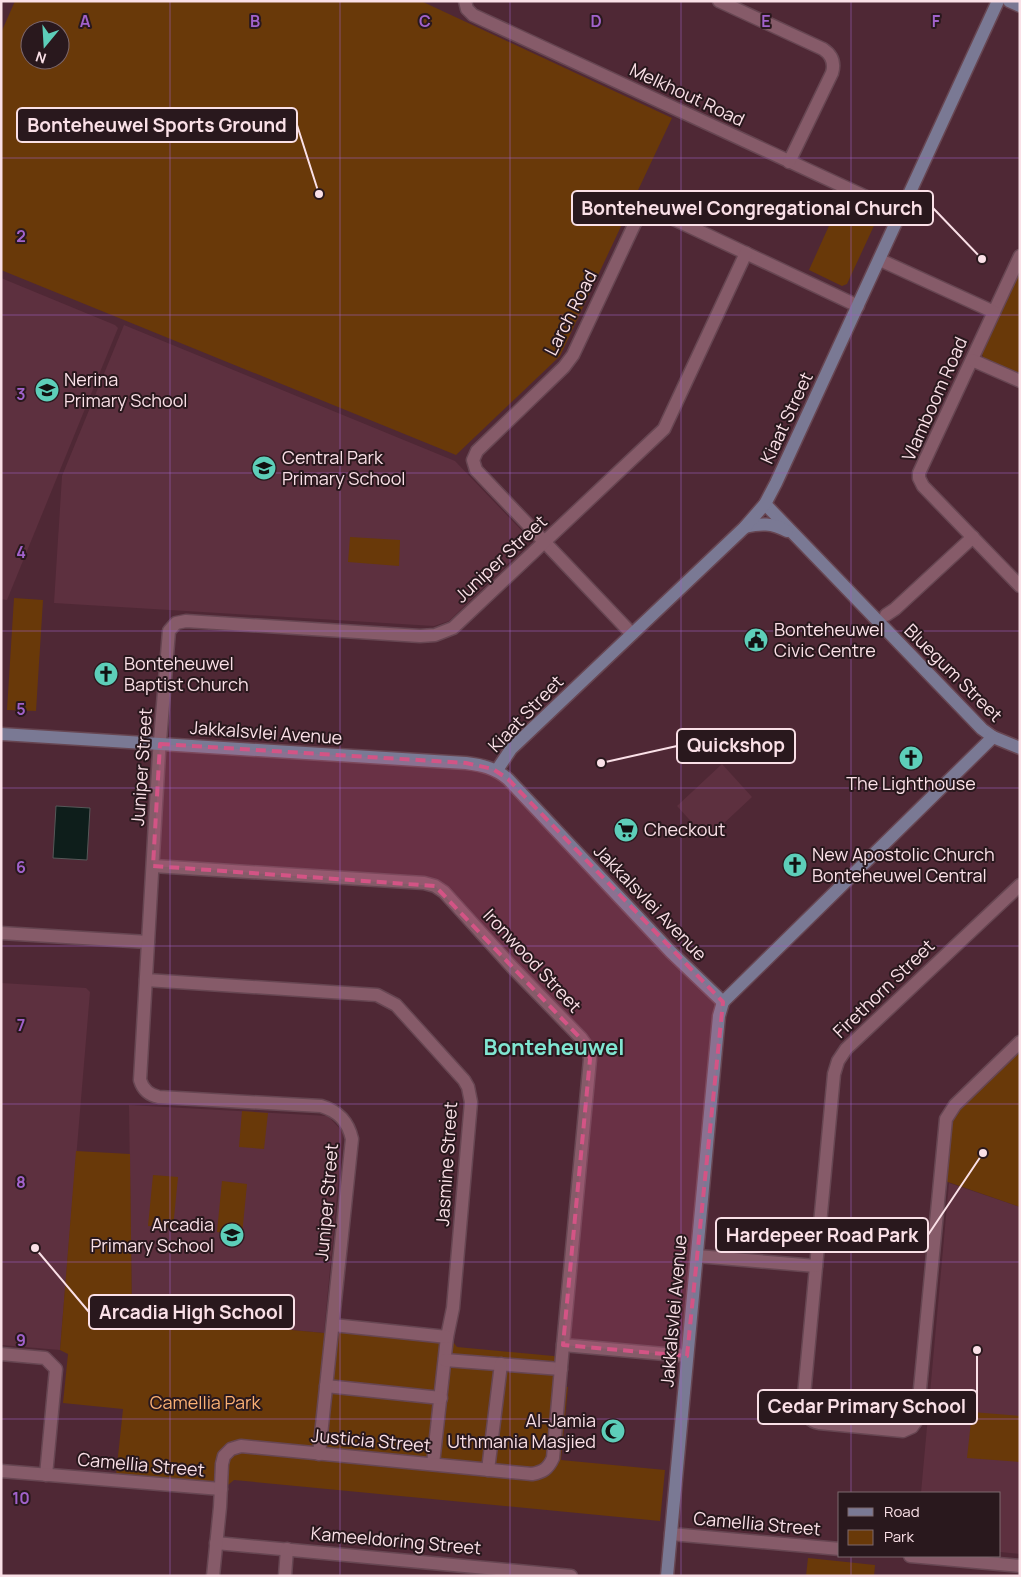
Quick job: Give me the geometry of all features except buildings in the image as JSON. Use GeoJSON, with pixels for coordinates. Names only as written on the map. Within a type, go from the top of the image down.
{"type":"FeatureCollection","features":[{"type":"Feature","properties":{"kind":"street","name":"Melkhout Road"},"geometry":{"type":"LineString","coordinates":[[465,1],[467,9],[473,15],[901,214]]}},
{"type":"Feature","properties":{"kind":"street"},"geometry":{"type":"LineString","coordinates":[[719,1],[830,54],[834,69],[789,162]]}},
{"type":"Feature","properties":{"kind":"street","name":"Kiaat Street"},"geometry":{"type":"LineString","coordinates":[[497,770],[511,749],[745,527],[765,504],[880,260],[998,1]]}},
{"type":"Feature","properties":{"kind":"street"},"geometry":{"type":"LineString","coordinates":[[1009,1],[1020,6]]}},
{"type":"Feature","properties":{"kind":"street","name":"Larch Road"},"geometry":{"type":"LineString","coordinates":[[632,634],[476,470],[474,456],[479,448],[564,367],[573,355],[634,223],[643,214],[652,212],[665,215],[858,306]]}},
{"type":"Feature","properties":{"kind":"street","name":"Juniper Street"},"geometry":{"type":"LineString","coordinates":[[333,1325],[352,1139],[347,1124],[338,1114],[321,1106],[159,1097],[149,1093],[142,1085],[140,1075],[152,866],[168,635],[176,623],[186,621],[420,636],[435,635],[448,631],[458,624],[664,428],[746,253]]}},
{"type":"Feature","properties":{"kind":"street"},"geometry":{"type":"LineString","coordinates":[[880,260],[994,312]]}},
{"type":"Feature","properties":{"kind":"street","name":"Vlamboom Road"},"geometry":{"type":"LineString","coordinates":[[1019,261],[919,473],[919,478],[923,486],[1020,586]]}},
{"type":"Feature","properties":{"kind":"street"},"geometry":{"type":"LineString","coordinates":[[972,360],[1020,382]]}},
{"type":"Feature","properties":{"kind":"street","name":"Bluegum Street"},"geometry":{"type":"LineString","coordinates":[[765,504],[982,729],[993,737],[1020,748]]}},
{"type":"Feature","properties":{"kind":"street"},"geometry":{"type":"LineString","coordinates":[[745,527],[756,524],[772,524],[793,534]]}},
{"type":"Feature","properties":{"kind":"street"},"geometry":{"type":"LineString","coordinates":[[886,615],[973,537]]}},
{"type":"Feature","properties":{"kind":"street","name":"Jakkalsvlei Avenue"},"geometry":{"type":"LineString","coordinates":[[1,734],[466,763],[488,766],[508,778],[672,952],[723,1002],[720,1016],[667,1576]]}},
{"type":"Feature","properties":{"kind":"street"},"geometry":{"type":"LineString","coordinates":[[723,1002],[993,737]]}},
{"type":"Feature","properties":{"kind":"street","name":"Ironwood Street"},"geometry":{"type":"LineString","coordinates":[[152,866],[424,883],[435,886],[444,892],[512,967],[581,1038],[588,1048],[590,1059],[553,1458],[549,1467]]}},
{"type":"Feature","properties":{"kind":"street","name":"Firethorn Street"},"geometry":{"type":"LineString","coordinates":[[1020,885],[846,1049],[838,1061],[834,1074],[803,1406],[805,1414],[811,1420],[819,1423],[898,1430],[908,1429],[915,1423],[918,1416],[946,1119],[955,1105],[1020,1042]]}},
{"type":"Feature","properties":{"kind":"street"},"geometry":{"type":"LineString","coordinates":[[1,933],[148,942]]}},
{"type":"Feature","properties":{"kind":"street","name":"Jasmine Street"},"geometry":{"type":"LineString","coordinates":[[146,980],[384,997],[396,1005],[459,1073],[468,1087],[470,1102],[453,1308],[447,1337],[433,1464]]}},
{"type":"Feature","properties":{"kind":"street"},"geometry":{"type":"LineString","coordinates":[[697,1256],[816,1266]]}},
{"type":"Feature","properties":{"kind":"street"},"geometry":{"type":"LineString","coordinates":[[319,1454],[333,1325],[447,1337]]}},
{"type":"Feature","properties":{"kind":"street"},"geometry":{"type":"LineString","coordinates":[[563,1345],[687,1356]]}},
{"type":"Feature","properties":{"kind":"street"},"geometry":{"type":"LineString","coordinates":[[1,1354],[45,1358],[56,1369],[46,1475]]}},
{"type":"Feature","properties":{"kind":"street"},"geometry":{"type":"LineString","coordinates":[[445,1360],[561,1369]]}},
{"type":"Feature","properties":{"kind":"street"},"geometry":{"type":"LineString","coordinates":[[488,1470],[501,1364]]}},
{"type":"Feature","properties":{"kind":"street"},"geometry":{"type":"LineString","coordinates":[[326,1386],[441,1398]]}},
{"type":"Feature","properties":{"kind":"street","name":"Justicia Street"},"geometry":{"type":"LineString","coordinates":[[222,1489],[222,1464],[224,1456],[231,1449],[241,1446],[532,1474],[549,1467]]}},
{"type":"Feature","properties":{"kind":"street","name":"Camellia Street"},"geometry":{"type":"LineString","coordinates":[[1,1471],[222,1489],[213,1576]]}},
{"type":"Feature","properties":{"kind":"street","name":"Camellia Street"},"geometry":{"type":"LineString","coordinates":[[670,1534],[838,1549]]}},
{"type":"Feature","properties":{"kind":"street","name":"Kameeldoring Street"},"geometry":{"type":"LineString","coordinates":[[216,1543],[572,1576]]}},
{"type":"Feature","properties":{"kind":"street"},"geometry":{"type":"LineString","coordinates":[[285,1576],[287,1549]]}},
{"type":"Feature","properties":{"kind":"street"},"geometry":{"type":"LineString","coordinates":[[921,1557],[1020,1566]]}},
{"type":"Feature","properties":{"kind":"highlighted area"},"geometry":{"type":"Polygon","coordinates":[[[160,744],[466,763],[493,769],[508,779],[723,1002],[687,1356],[563,1345],[590,1059],[585,1043],[435,886],[153,866],[160,744]]]}},
{"type":"Feature","properties":{"kind":"shaded area","name":"Nerina Primary School"},"geometry":{"type":"Polygon","coordinates":[[[1,278],[115,325],[118,328],[7,600],[1,599],[1,278]]]}},
{"type":"Feature","properties":{"kind":"shaded area","name":"Central Park Primary School"},"geometry":{"type":"Polygon","coordinates":[[[124,325],[455,461],[526,535],[526,546],[449,621],[434,626],[54,603],[62,476],[124,325]]]}},
{"type":"Feature","properties":{"kind":"shaded area"},"geometry":{"type":"Polygon","coordinates":[[[722,764],[752,797],[707,839],[677,806],[722,764]]]}},
{"type":"Feature","properties":{"kind":"shaded area"},"geometry":{"type":"Polygon","coordinates":[[[56,806],[90,808],[87,860],[53,858],[56,806]]]}},
{"type":"Feature","properties":{"kind":"shaded area"},"geometry":{"type":"Polygon","coordinates":[[[1,983],[86,988],[90,992],[60,1350],[1,1345],[1,983]]]}},
{"type":"Feature","properties":{"kind":"shaded area","name":"Arcadia Primary School"},"geometry":{"type":"Polygon","coordinates":[[[129,1105],[328,1116],[343,1132],[324,1333],[132,1315],[129,1105]]]}},
{"type":"Feature","properties":{"kind":"shaded area"},"geometry":{"type":"Polygon","coordinates":[[[949,1183],[1020,1207],[1020,1554],[1001,1552],[1001,1492],[921,1492],[949,1183]]]}},
{"type":"Feature","properties":{"kind":"green space"},"geometry":{"type":"Polygon","coordinates":[[[15,1],[421,1],[672,118],[560,356],[456,455],[1,270],[1,33],[15,1]]]}},
{"type":"Feature","properties":{"kind":"green space"},"geometry":{"type":"Polygon","coordinates":[[[842,197],[871,210],[878,217],[847,284],[842,286],[809,270],[842,197]]]}},
{"type":"Feature","properties":{"kind":"green space"},"geometry":{"type":"Polygon","coordinates":[[[1020,274],[1020,377],[984,360],[981,351],[1020,274]]]}},
{"type":"Feature","properties":{"kind":"green space"},"geometry":{"type":"Polygon","coordinates":[[[350,537],[400,540],[399,566],[348,562],[350,537]]]}},
{"type":"Feature","properties":{"kind":"green space"},"geometry":{"type":"Polygon","coordinates":[[[14,598],[43,600],[36,711],[7,710],[14,598]]]}},
{"type":"Feature","properties":{"kind":"green space"},"geometry":{"type":"Polygon","coordinates":[[[1020,1047],[1020,1207],[945,1181],[949,1124],[957,1109],[1020,1047]]]}},
{"type":"Feature","properties":{"kind":"green space"},"geometry":{"type":"Polygon","coordinates":[[[242,1111],[268,1113],[264,1149],[239,1147],[242,1111]]]}},
{"type":"Feature","properties":{"kind":"green space","name":"Camellia Park"},"geometry":{"type":"Polygon","coordinates":[[[76,1151],[130,1154],[132,1315],[324,1333],[337,1326],[448,1335],[457,1347],[564,1357],[561,1386],[568,1387],[561,1460],[665,1470],[660,1521],[234,1480],[221,1491],[116,1475],[123,1409],[63,1403],[68,1354],[60,1350],[76,1151]]]}},
{"type":"Feature","properties":{"kind":"green space"},"geometry":{"type":"Polygon","coordinates":[[[153,1175],[178,1177],[173,1228],[148,1226],[153,1175]]]}},
{"type":"Feature","properties":{"kind":"green space"},"geometry":{"type":"Polygon","coordinates":[[[222,1181],[247,1184],[242,1235],[217,1232],[222,1181]]]}},
{"type":"Feature","properties":{"kind":"green space"},"geometry":{"type":"Polygon","coordinates":[[[972,1412],[1020,1416],[1020,1462],[967,1458],[972,1412]]]}},
{"type":"Feature","properties":{"kind":"green space"},"geometry":{"type":"Polygon","coordinates":[[[808,1558],[875,1565],[874,1576],[806,1576],[808,1558]]]}},
{"type":"Feature","properties":{"kind":"place","name":"Bonteheuwel Sports Ground"},"geometry":{"type":"Point","coordinates":[319,194]}},
{"type":"Feature","properties":{"kind":"place","name":"Bonteheuwel Congregational Church"},"geometry":{"type":"Point","coordinates":[982,259]}},
{"type":"Feature","properties":{"kind":"place","name":"Nerina Primary School"},"geometry":{"type":"Point","coordinates":[47,390]}},
{"type":"Feature","properties":{"kind":"place","name":"Central Park Primary School"},"geometry":{"type":"Point","coordinates":[264,468]}},
{"type":"Feature","properties":{"kind":"place","name":"Bonteheuwel Civic Centre"},"geometry":{"type":"Point","coordinates":[756,640]}},
{"type":"Feature","properties":{"kind":"place","name":"Bonteheuwel Baptist Church"},"geometry":{"type":"Point","coordinates":[106,674]}},
{"type":"Feature","properties":{"kind":"place","name":"The Lighthouse"},"geometry":{"type":"Point","coordinates":[911,758]}},
{"type":"Feature","properties":{"kind":"place","name":"Quickshop"},"geometry":{"type":"Point","coordinates":[601,763]}},
{"type":"Feature","properties":{"kind":"place","name":"Checkout"},"geometry":{"type":"Point","coordinates":[626,830]}},
{"type":"Feature","properties":{"kind":"place","name":"New Apostolic Church Bonteheuwel Central"},"geometry":{"type":"Point","coordinates":[795,865]}},
{"type":"Feature","properties":{"kind":"place","name":"Hardepeer Road Park"},"geometry":{"type":"Point","coordinates":[983,1153]}},
{"type":"Feature","properties":{"kind":"place","name":"Arcadia Primary School"},"geometry":{"type":"Point","coordinates":[232,1235]}},
{"type":"Feature","properties":{"kind":"place","name":"Arcadia High School"},"geometry":{"type":"Point","coordinates":[35,1248]}},
{"type":"Feature","properties":{"kind":"place","name":"Cedar Primary School"},"geometry":{"type":"Point","coordinates":[977,1350]}},
{"type":"Feature","properties":{"kind":"place","name":"Al-Jamia Uthmania Masjied"},"geometry":{"type":"Point","coordinates":[613,1431]}},
{"type":"Feature","properties":{"kind":"district","name":"Bonteheuwel"},"geometry":{"type":"Point","coordinates":[554,1047]}}]}
